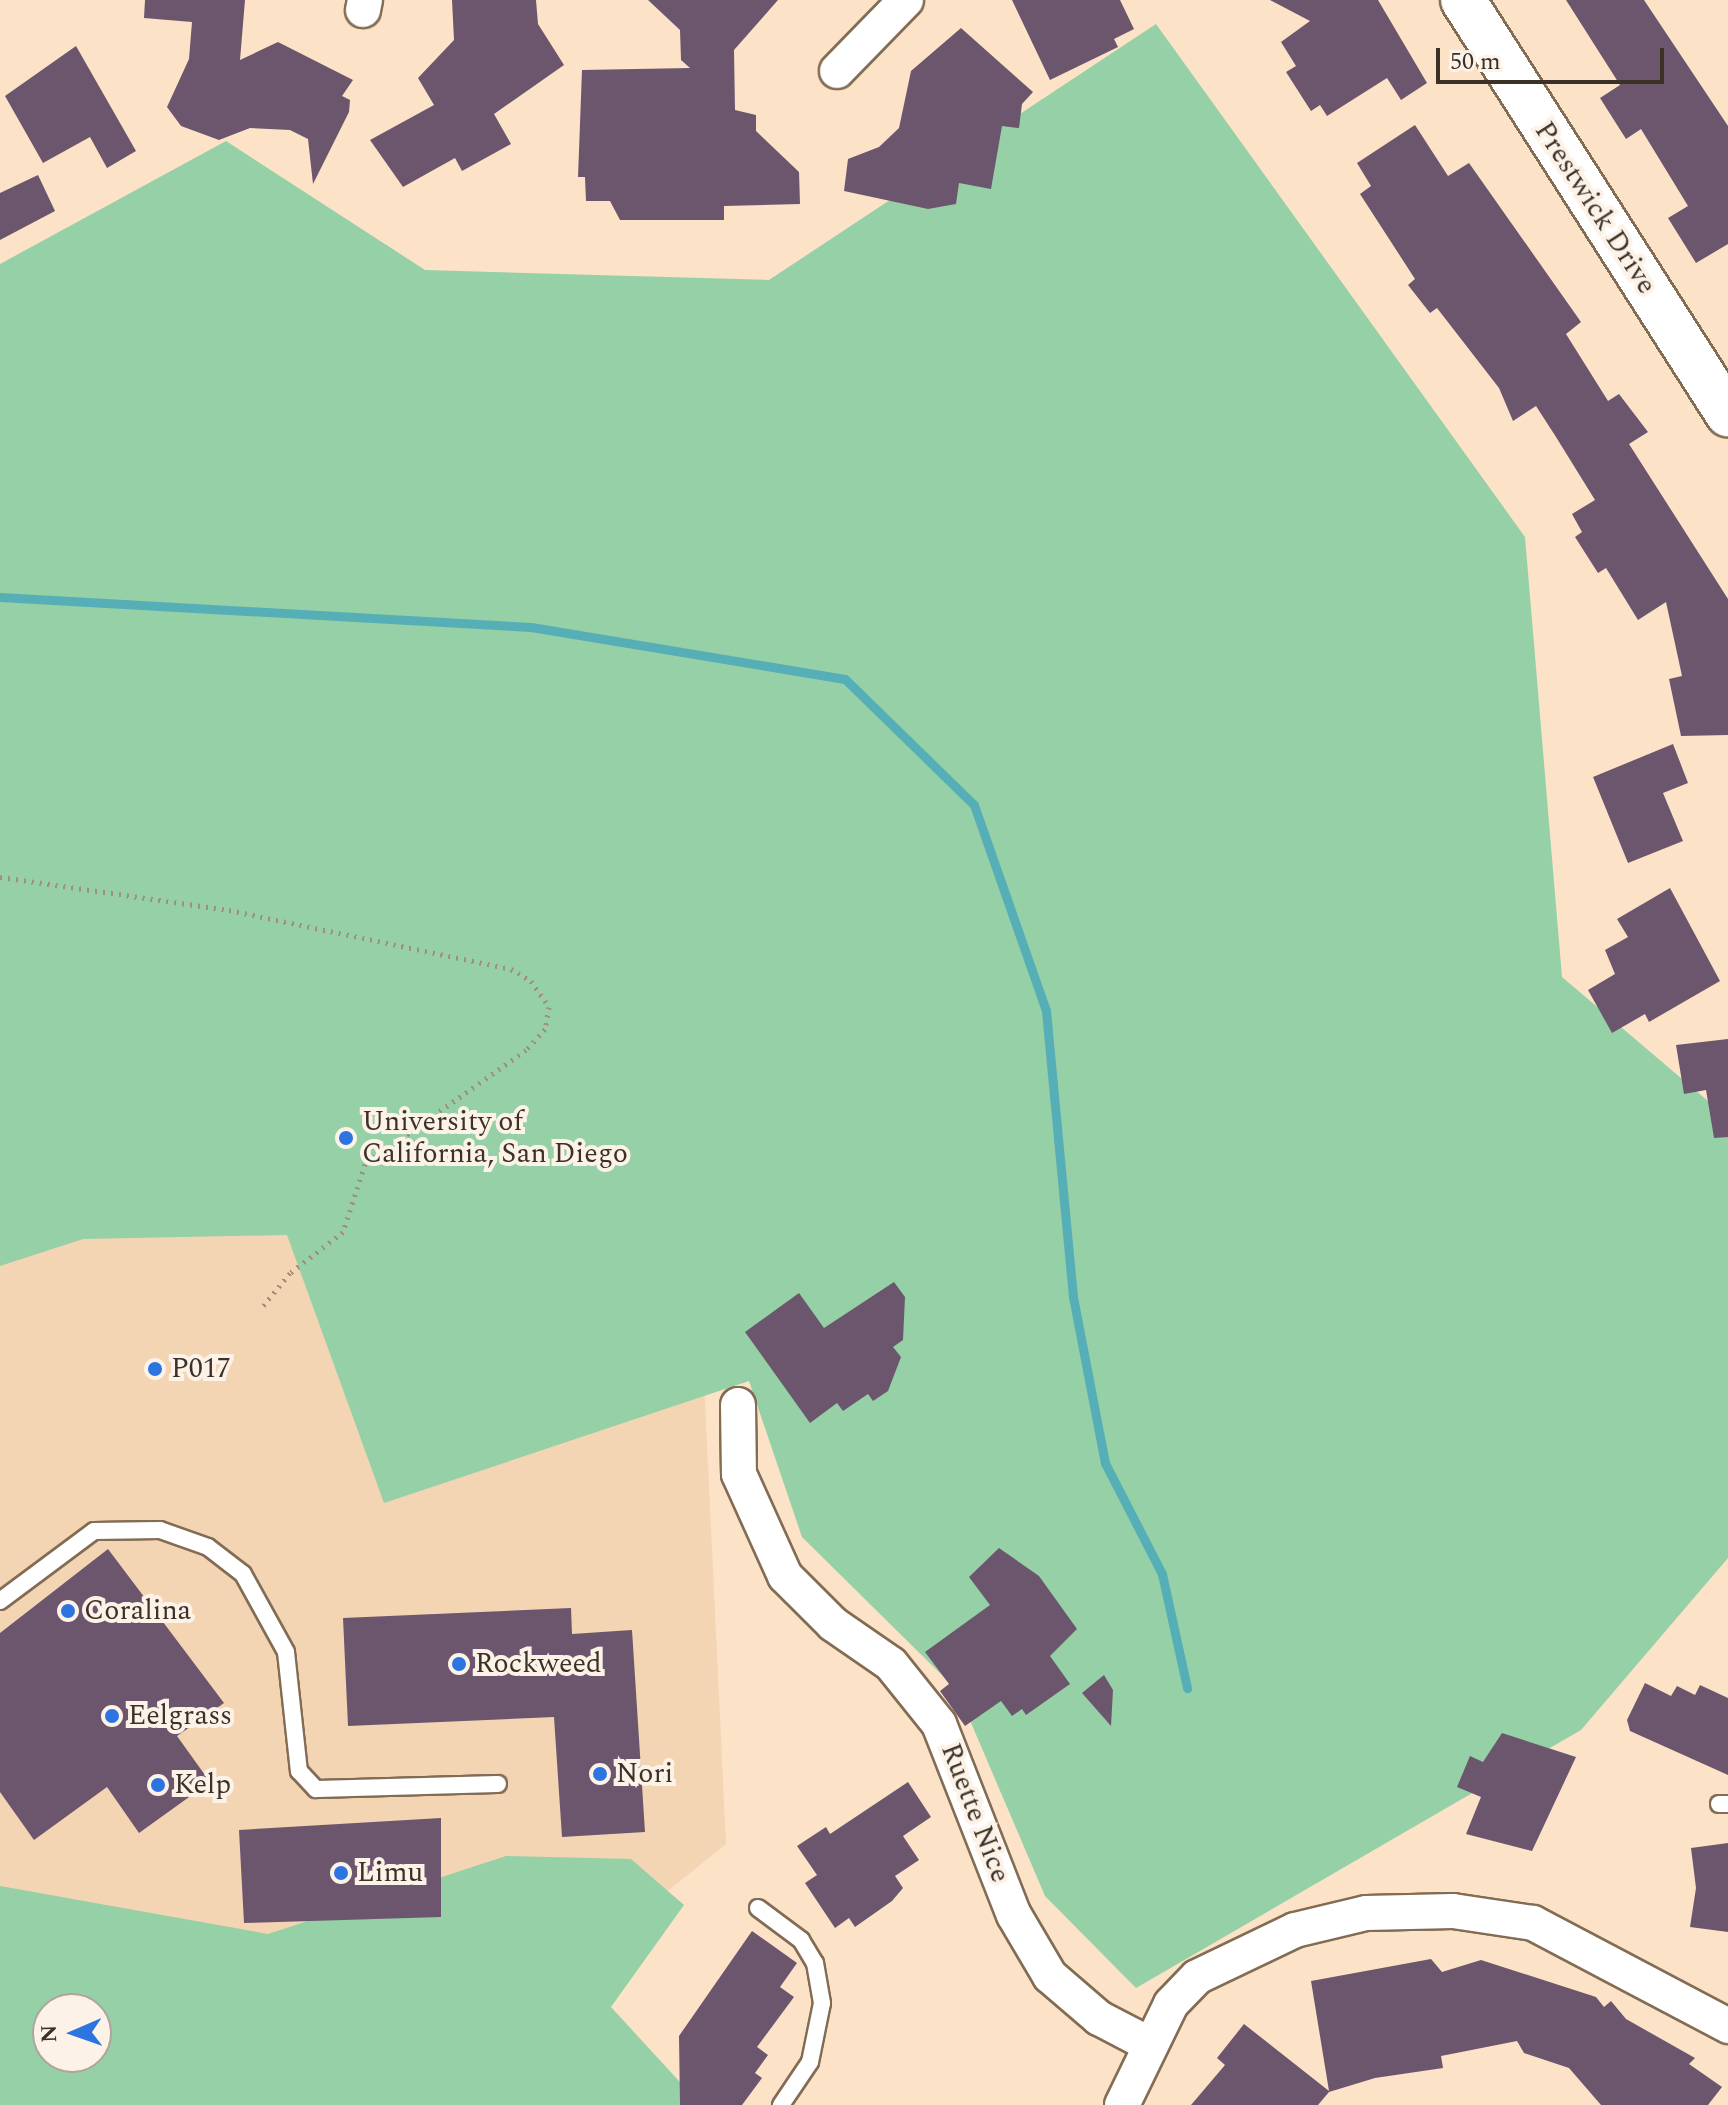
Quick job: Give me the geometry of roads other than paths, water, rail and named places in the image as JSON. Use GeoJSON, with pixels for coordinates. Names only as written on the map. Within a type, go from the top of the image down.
{"type":"FeatureCollection","features":[{"type":"Feature","properties":{"kind":"street"},"geometry":{"type":"LineString","coordinates":[[837,71],[906,0]]}},
{"type":"Feature","properties":{"kind":"street","name":"Prestwick Drive"},"geometry":{"type":"LineString","coordinates":[[1463,0],[1728,415]]}},
{"type":"Feature","properties":{"kind":"street","name":"Ruette Nice"},"geometry":{"type":"LineString","coordinates":[[738,1405],[739,1474],[785,1576],[833,1624],[891,1664],[939,1724],[1014,1915],[1050,1976],[1099,2018],[1149,2044]]}},
{"type":"Feature","properties":{"kind":"street"},"geometry":{"type":"LineString","coordinates":[[1122,2105],[1149,2044],[1180,1995],[1238,1953],[1366,1913],[1424,1912],[1533,1923],[1728,2026]]}},
{"type":"Feature","properties":{"kind":"lane"},"geometry":{"type":"LineString","coordinates":[[0,1601],[94,1531],[160,1530],[208,1547],[243,1574],[286,1652],[299,1771],[316,1789],[498,1784]]}},
{"type":"Feature","properties":{"kind":"lane"},"geometry":{"type":"LineString","coordinates":[[758,1908],[801,1940],[815,1963],[822,2003],[810,2062],[781,2105]]}},
{"type":"Feature","properties":{"kind":"waterway"},"geometry":{"type":"LineString","coordinates":[[0,597],[531,627],[845,679],[974,805],[1046,1011],[1073,1297],[1105,1463],[1162,1574],[1187,1688]]}},
{"type":"Feature","properties":{"kind":"place","name":"University of California, San Diego"},"geometry":{"type":"Point","coordinates":[346,1138]}},
{"type":"Feature","properties":{"kind":"place","name":"P017"},"geometry":{"type":"Point","coordinates":[155,1369]}},
{"type":"Feature","properties":{"kind":"place","name":"Coralina"},"geometry":{"type":"Point","coordinates":[68,1611]}},
{"type":"Feature","properties":{"kind":"place","name":"Rockweed"},"geometry":{"type":"Point","coordinates":[459,1664]}},
{"type":"Feature","properties":{"kind":"place","name":"Eelgrass"},"geometry":{"type":"Point","coordinates":[112,1716]}},
{"type":"Feature","properties":{"kind":"place","name":"Nori"},"geometry":{"type":"Point","coordinates":[600,1774]}},
{"type":"Feature","properties":{"kind":"place","name":"Kelp"},"geometry":{"type":"Point","coordinates":[158,1785]}},
{"type":"Feature","properties":{"kind":"place","name":"Limu"},"geometry":{"type":"Point","coordinates":[341,1873]}}]}
